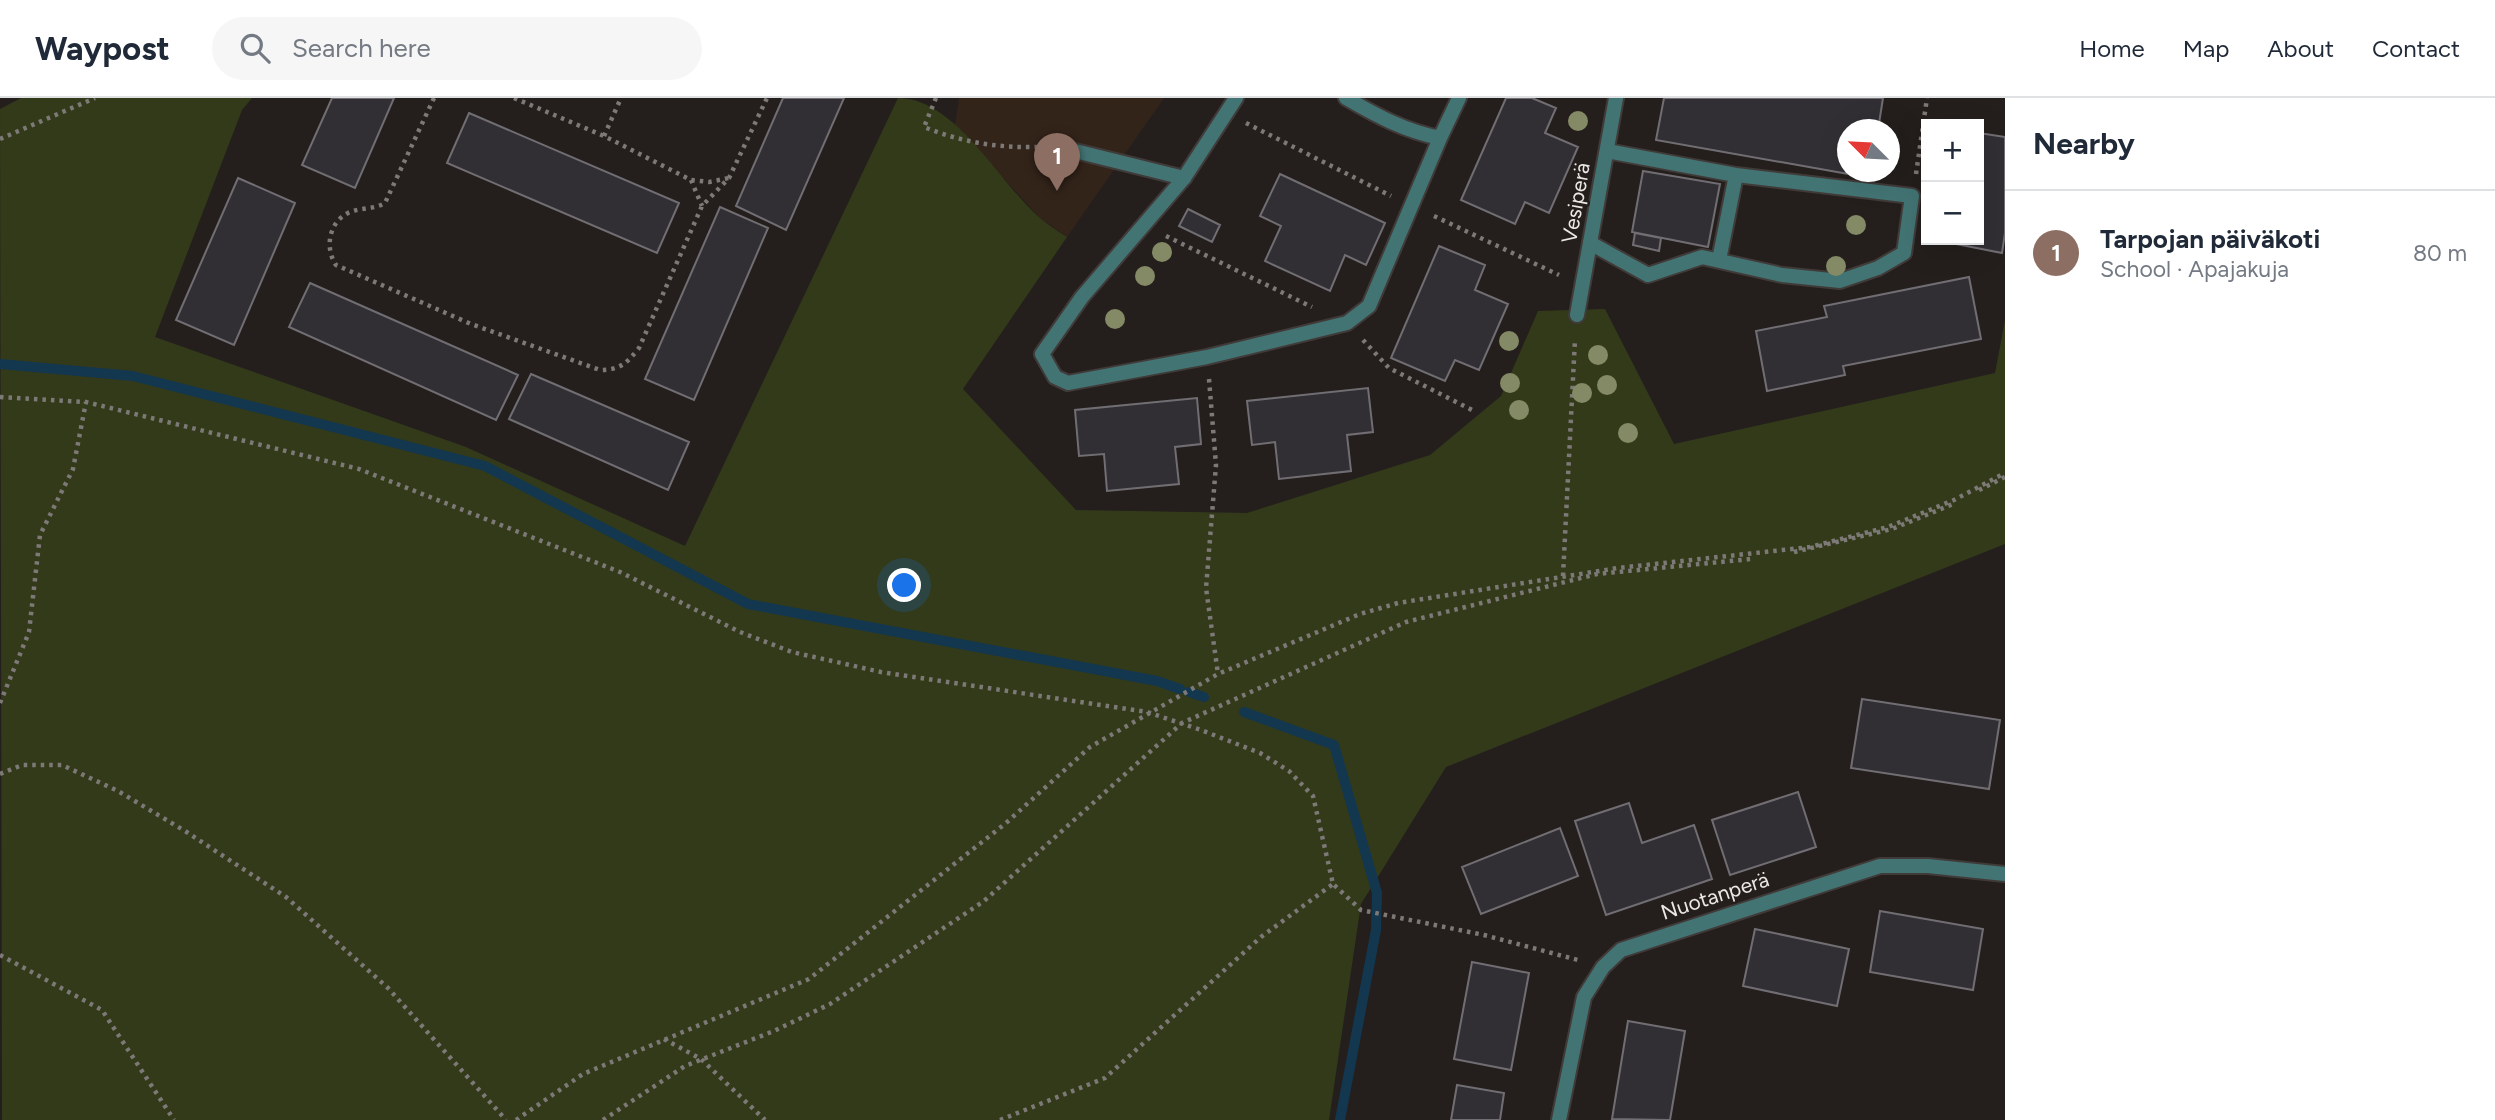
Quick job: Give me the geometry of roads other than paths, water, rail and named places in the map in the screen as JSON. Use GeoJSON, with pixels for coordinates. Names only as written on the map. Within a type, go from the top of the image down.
{"type":"FeatureCollection","features":[{"type":"Feature","properties":{"kind":"street"},"geometry":{"type":"LineString","coordinates":[[1236,98],[1184,178],[1083,297],[1042,354],[1055,377],[1068,383],[1207,357],[1347,323],[1369,306],[1459,98]]}},
{"type":"Feature","properties":{"kind":"street"},"geometry":{"type":"LineString","coordinates":[[1346,98],[1381,119],[1412,132],[1440,138]]}},
{"type":"Feature","properties":{"kind":"street","name":"Vesiperä"},"geometry":{"type":"LineString","coordinates":[[1577,315],[1616,98]]}},
{"type":"Feature","properties":{"kind":"street"},"geometry":{"type":"LineString","coordinates":[[1059,147],[1184,178]]}},
{"type":"Feature","properties":{"kind":"street"},"geometry":{"type":"LineString","coordinates":[[1590,243],[1648,275],[1702,257],[1782,275],[1840,281],[1878,268],[1904,253],[1912,196],[1736,175],[1606,151]]}},
{"type":"Feature","properties":{"kind":"street"},"geometry":{"type":"LineString","coordinates":[[1718,260],[1736,175]]}},
{"type":"Feature","properties":{"kind":"street","name":"Nuotanperä"},"geometry":{"type":"LineString","coordinates":[[1559,1120],[1584,997],[1603,967],[1621,950],[1880,866],[1928,866],[2005,874]]}},
{"type":"Feature","properties":{"kind":"waterway"},"geometry":{"type":"LineString","coordinates":[[0,364],[133,376],[485,466],[748,604],[1157,681],[1180,689]]}},
{"type":"Feature","properties":{"kind":"waterway"},"geometry":{"type":"LineString","coordinates":[[1189,692],[1204,697]]}},
{"type":"Feature","properties":{"kind":"waterway"},"geometry":{"type":"LineString","coordinates":[[1244,712],[1334,745],[1377,893],[1376,930],[1340,1120]]}},
{"type":"Feature","properties":{"kind":"place","name":"Tarpojan päiväkoti"},"geometry":{"type":"Point","coordinates":[1057,191]}}]}
